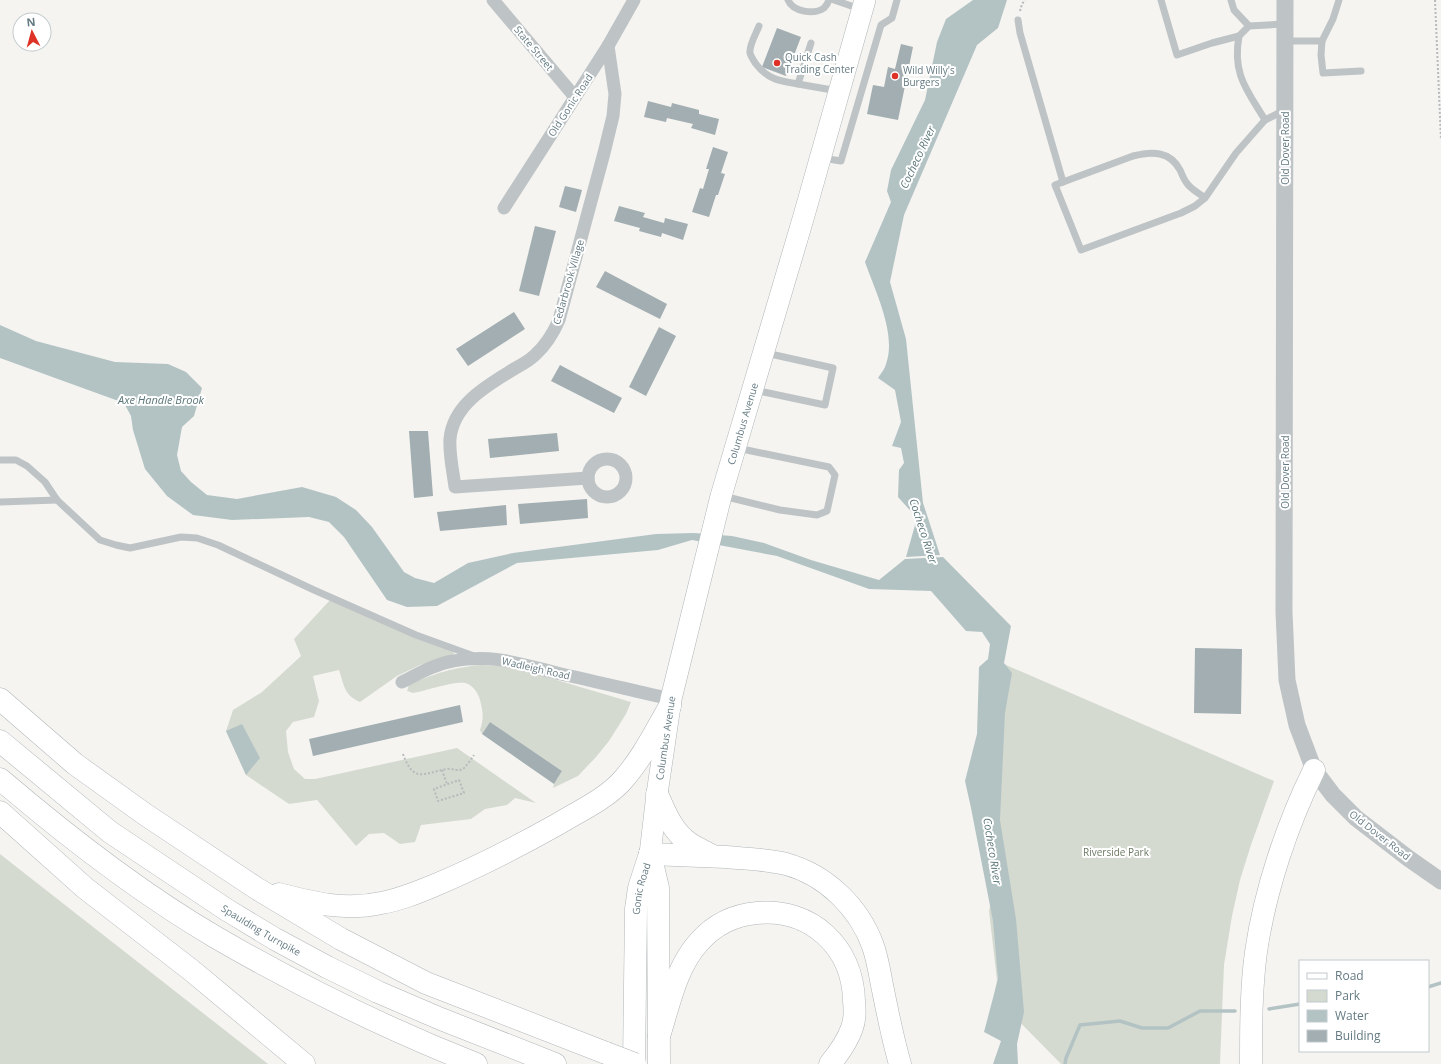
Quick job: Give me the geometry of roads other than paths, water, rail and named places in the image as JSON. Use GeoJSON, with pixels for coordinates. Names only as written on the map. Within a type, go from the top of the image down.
{"type":"FeatureCollection","features":[{"type":"Feature","properties":{"kind":"highway"},"geometry":{"type":"LineString","coordinates":[[0,699],[75,764],[146,815],[256,888],[341,939],[426,983],[635,1064]]}},
{"type":"Feature","properties":{"kind":"highway"},"geometry":{"type":"LineString","coordinates":[[256,888],[319,904],[354,907],[380,904],[411,895],[464,873],[513,849],[583,809],[614,788],[639,760],[671,703]]}},
{"type":"Feature","properties":{"kind":"highway","name":"Spaulding Turnpike"},"geometry":{"type":"LineString","coordinates":[[0,741],[110,832],[227,910],[275,939],[327,967],[441,1020],[555,1064]]}},
{"type":"Feature","properties":{"kind":"highway"},"geometry":{"type":"LineString","coordinates":[[1251,1064],[1251,1029],[1256,952],[1265,908],[1288,830],[1314,770]]}},
{"type":"Feature","properties":{"kind":"highway"},"geometry":{"type":"LineString","coordinates":[[0,779],[85,848],[144,890],[217,938],[374,1021],[476,1064]]}},
{"type":"Feature","properties":{"kind":"highway"},"geometry":{"type":"LineString","coordinates":[[657,794],[670,822],[677,832],[690,844],[714,857]]}},
{"type":"Feature","properties":{"kind":"highway"},"geometry":{"type":"LineString","coordinates":[[0,812],[86,888],[191,970],[304,1064]]}},
{"type":"Feature","properties":{"kind":"highway"},"geometry":{"type":"LineString","coordinates":[[650,854],[760,860],[786,864],[807,872],[826,883],[843,897],[858,915],[867,930],[873,947],[900,1064]]}},
{"type":"Feature","properties":{"kind":"highway","name":"Gonic Road"},"geometry":{"type":"LineString","coordinates":[[650,854],[658,888],[659,1064]]}},
{"type":"Feature","properties":{"kind":"highway","name":"Gonic Road"},"geometry":{"type":"LineString","coordinates":[[635,1064],[636,909],[639,888],[650,854]]}},
{"type":"Feature","properties":{"kind":"highway"},"geometry":{"type":"LineString","coordinates":[[659,1036],[677,981],[686,961],[698,943],[711,930],[727,920],[749,914],[768,912],[786,914],[802,920],[827,936],[847,963],[852,979],[855,1011],[852,1027],[845,1043],[830,1064]]}},
{"type":"Feature","properties":{"kind":"main road","name":"Columbus Avenue"},"geometry":{"type":"LineString","coordinates":[[650,854],[657,794],[671,703],[721,496],[821,158],[863,5]]}},
{"type":"Feature","properties":{"kind":"street","name":"State Street"},"geometry":{"type":"LineString","coordinates":[[493,0],[575,97]]}},
{"type":"Feature","properties":{"kind":"street","name":"Old Gonic Road"},"geometry":{"type":"LineString","coordinates":[[504,208],[608,46],[634,0]]}},
{"type":"Feature","properties":{"kind":"street","name":"Old Dover Road"},"geometry":{"type":"LineString","coordinates":[[1285,0],[1284,612],[1287,680],[1297,725],[1314,770],[1333,795],[1356,818],[1441,881]]}},
{"type":"Feature","properties":{"kind":"street","name":"Cedarbrook Village"},"geometry":{"type":"LineString","coordinates":[[588,478],[455,487],[450,452],[450,438],[453,425],[460,411],[489,384],[534,357],[545,345],[559,320],[613,116],[615,94],[608,46]]}},
{"type":"Feature","properties":{"kind":"street","name":"Wadleigh Road"},"geometry":{"type":"LineString","coordinates":[[402,682],[428,669],[453,661],[480,658],[499,659],[522,663],[671,703]]}},
{"type":"Feature","properties":{"kind":"lane"},"geometry":{"type":"LineString","coordinates":[[788,0],[794,8],[803,11],[817,11],[825,7],[829,0]]}},
{"type":"Feature","properties":{"kind":"lane"},"geometry":{"type":"LineString","coordinates":[[834,0],[863,5]]}},
{"type":"Feature","properties":{"kind":"lane"},"geometry":{"type":"LineString","coordinates":[[821,158],[841,161],[881,25],[892,18],[897,0]]}},
{"type":"Feature","properties":{"kind":"lane"},"geometry":{"type":"LineString","coordinates":[[1161,0],[1177,55],[1212,43],[1239,36],[1249,26]]}},
{"type":"Feature","properties":{"kind":"lane"},"geometry":{"type":"LineString","coordinates":[[1230,0],[1234,10],[1249,26],[1285,32],[1322,41]]}},
{"type":"Feature","properties":{"kind":"lane"},"geometry":{"type":"LineString","coordinates":[[1339,0],[1333,19],[1322,41],[1321,55],[1323,74],[1361,71]]}},
{"type":"Feature","properties":{"kind":"lane"},"geometry":{"type":"LineString","coordinates":[[1018,20],[1020,33],[1063,182]]}},
{"type":"Feature","properties":{"kind":"lane"},"geometry":{"type":"LineString","coordinates":[[759,26],[750,54],[762,72],[769,77],[798,84],[840,91]]}},
{"type":"Feature","properties":{"kind":"lane"},"geometry":{"type":"LineString","coordinates":[[1239,36],[1237,62],[1240,74],[1246,89],[1265,120]]}},
{"type":"Feature","properties":{"kind":"lane"},"geometry":{"type":"LineString","coordinates":[[798,84],[811,43]]}},
{"type":"Feature","properties":{"kind":"lane"},"geometry":{"type":"LineString","coordinates":[[1205,198],[1186,182],[1173,160],[1165,155],[1157,153],[1145,153],[1133,156],[1055,185],[1082,250],[1181,213],[1194,206],[1205,198],[1236,153],[1265,120],[1285,110]]}},
{"type":"Feature","properties":{"kind":"lane"},"geometry":{"type":"LineString","coordinates":[[752,389],[825,405],[833,368],[763,352]]}},
{"type":"Feature","properties":{"kind":"lane"},"geometry":{"type":"LineString","coordinates":[[721,496],[780,510],[817,515],[827,511],[835,475],[829,467],[734,448]]}},
{"type":"Feature","properties":{"kind":"lane"},"geometry":{"type":"LineString","coordinates":[[0,460],[16,460],[27,466],[46,482],[57,500],[100,540],[130,548],[181,537],[197,538],[218,545],[314,590],[416,634],[480,658]]}},
{"type":"Feature","properties":{"kind":"lane"},"geometry":{"type":"LineString","coordinates":[[0,502],[57,500]]}},
{"type":"Feature","properties":{"kind":"water","name":"Cocheco River"},"geometry":{"type":"Polygon","coordinates":[[[973,0],[1007,0],[998,28],[977,45],[904,215],[890,282],[906,339],[923,503],[940,555],[906,557],[917,518],[898,497],[899,470],[904,463],[901,448],[892,446],[901,422],[895,390],[878,378],[884,369],[889,352],[889,339],[887,326],[879,299],[865,262],[891,202],[887,191],[891,170],[925,100],[937,42],[946,19],[973,0]]]}},
{"type":"Feature","properties":{"kind":"water","name":"Axe Handle Brook"},"geometry":{"type":"Polygon","coordinates":[[[0,325],[36,341],[115,362],[168,364],[186,372],[202,388],[194,416],[182,427],[177,455],[181,471],[191,482],[207,495],[237,499],[302,487],[336,497],[356,510],[372,527],[404,572],[415,578],[434,583],[468,563],[513,553],[656,534],[694,533],[732,536],[764,543],[811,560],[879,580],[905,559],[943,557],[1011,626],[1004,663],[1012,673],[1005,713],[1000,820],[1016,919],[1024,1012],[1017,1044],[1018,1064],[993,1064],[1001,1041],[984,1032],[998,979],[993,921],[965,781],[977,734],[979,667],[988,659],[990,644],[982,632],[966,631],[931,591],[869,589],[777,556],[692,540],[658,550],[517,563],[437,606],[407,607],[387,600],[344,537],[329,522],[309,517],[232,520],[193,515],[167,496],[145,469],[133,430],[131,416],[124,403],[0,358],[0,325]]]}},
{"type":"Feature","properties":{"kind":"water"},"geometry":{"type":"Polygon","coordinates":[[[242,724],[260,758],[246,775],[226,731],[242,724]]]}},
{"type":"Feature","properties":{"kind":"waterway"},"geometry":{"type":"LineString","coordinates":[[1429,987],[1441,983]]}},
{"type":"Feature","properties":{"kind":"waterway"},"geometry":{"type":"LineString","coordinates":[[1269,1009],[1299,1004]]}},
{"type":"Feature","properties":{"kind":"waterway"},"geometry":{"type":"LineString","coordinates":[[1065,1064],[1066,1058],[1080,1025],[1120,1021],[1142,1028],[1168,1028],[1200,1011],[1235,1011]]}},
{"type":"Feature","properties":{"kind":"place","name":"Quick Cash Trading Center"},"geometry":{"type":"Point","coordinates":[777,63]}},
{"type":"Feature","properties":{"kind":"place","name":"Wild Willy's Burgers"},"geometry":{"type":"Point","coordinates":[895,76]}},
{"type":"Feature","properties":{"kind":"park label","name":"Riverside Park"},"geometry":{"type":"Point","coordinates":[1116,852]}}]}
